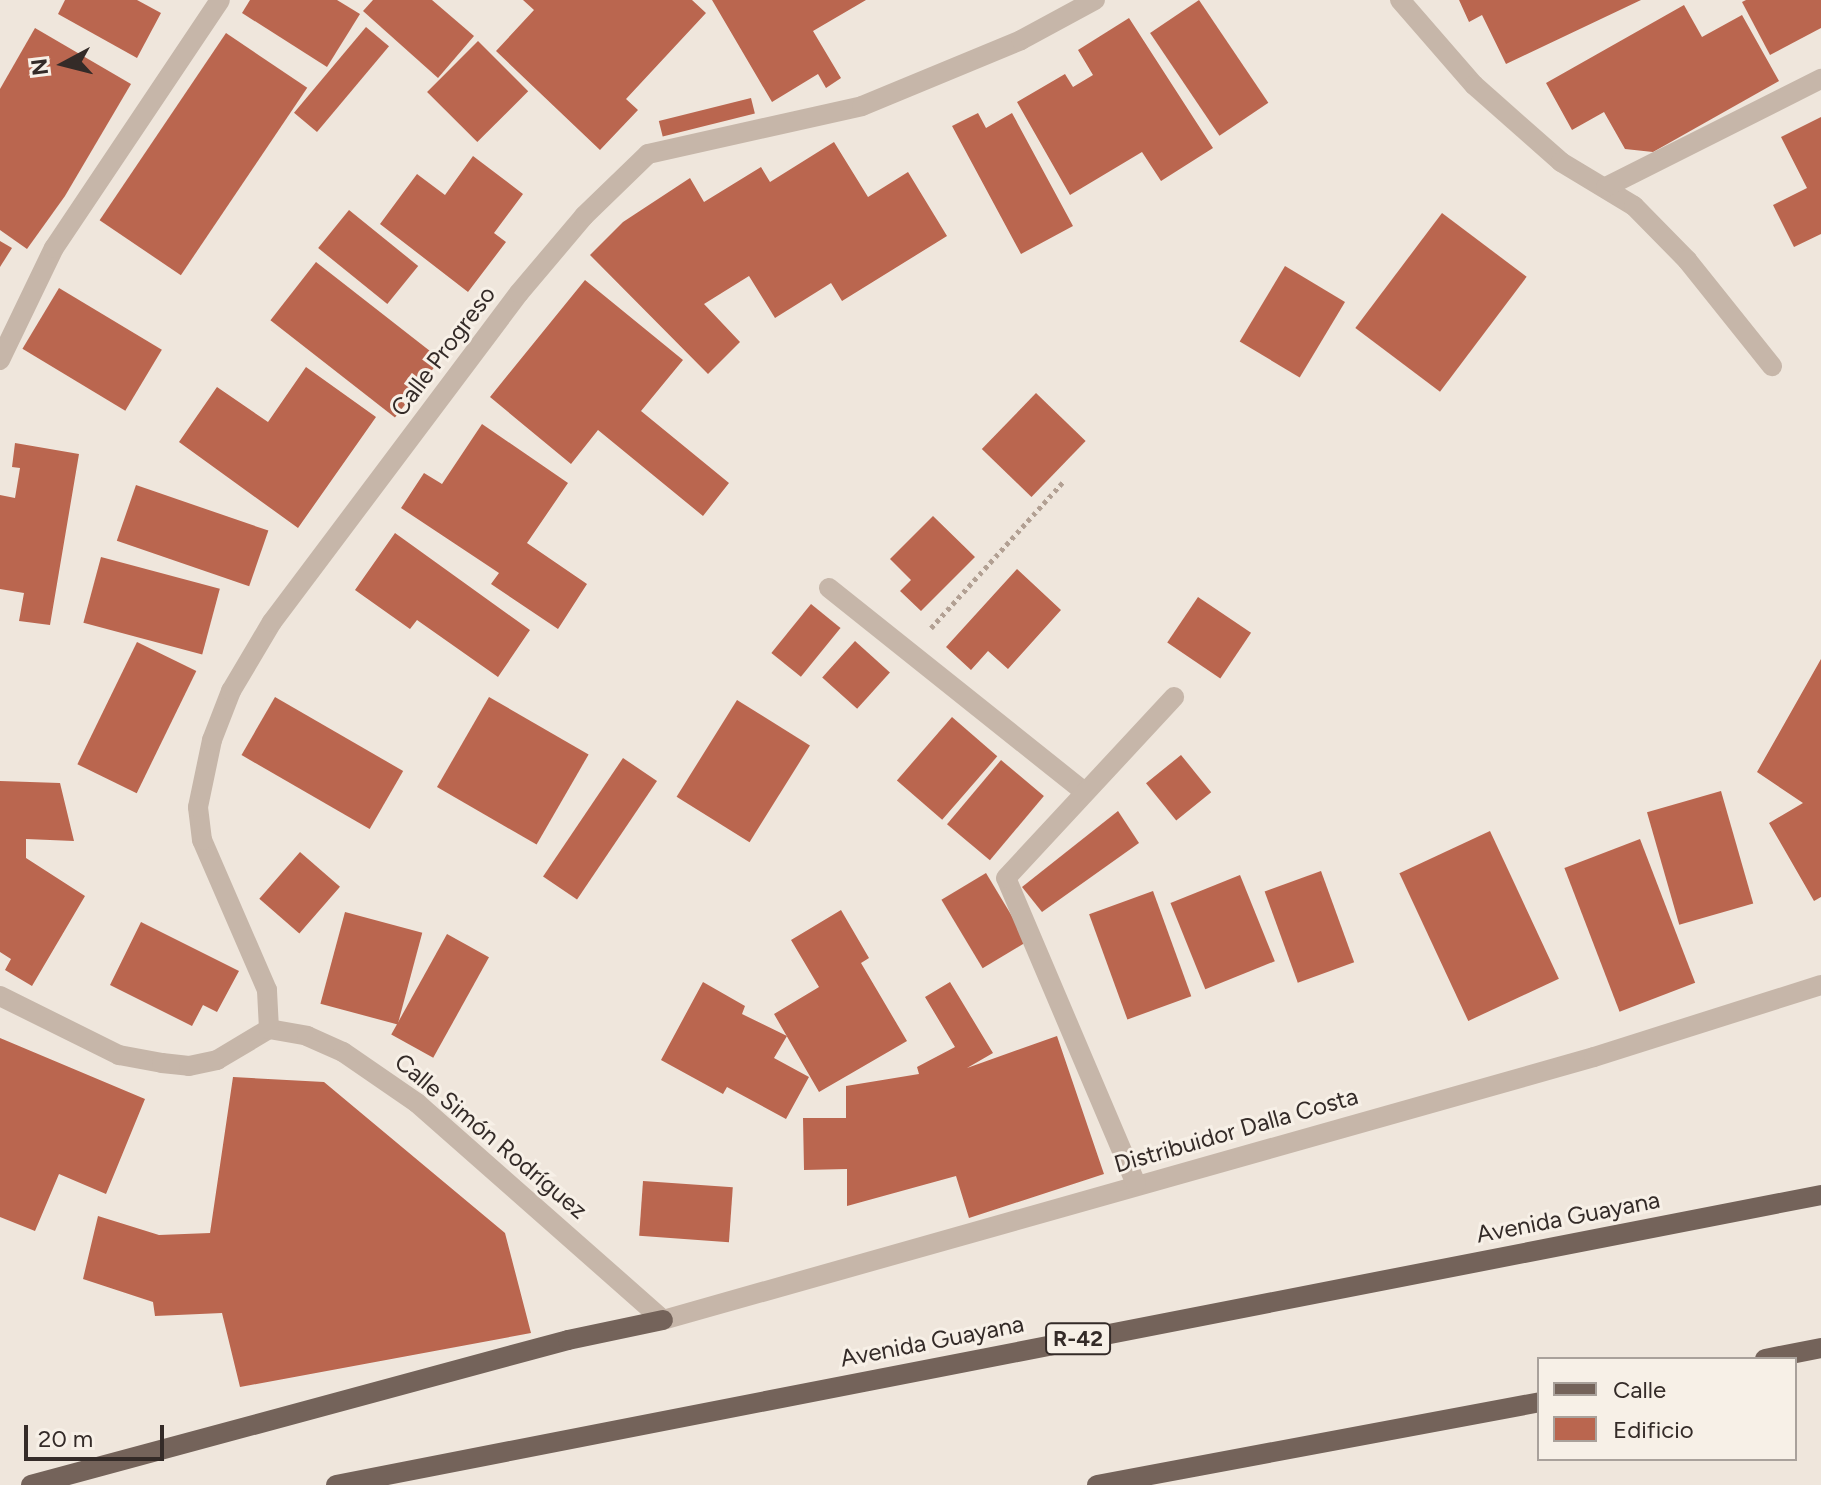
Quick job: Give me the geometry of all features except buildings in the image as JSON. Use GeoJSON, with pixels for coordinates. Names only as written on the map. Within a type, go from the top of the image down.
{"type":"FeatureCollection","features":[{"type":"Feature","properties":{"kind":"main road","name":"Avenida Guayana"},"geometry":{"type":"LineString","coordinates":[[336,1485],[1821,1195]]}},
{"type":"Feature","properties":{"kind":"main road"},"geometry":{"type":"LineString","coordinates":[[31,1485],[568,1340],[663,1320]]}},
{"type":"Feature","properties":{"kind":"main road"},"geometry":{"type":"LineString","coordinates":[[1775,1357],[1821,1348]]}},
{"type":"Feature","properties":{"kind":"main road"},"geometry":{"type":"LineString","coordinates":[[1097,1485],[1537,1402]]}},
{"type":"Feature","properties":{"kind":"street"},"geometry":{"type":"LineString","coordinates":[[0,360],[54,248],[220,0]]}},
{"type":"Feature","properties":{"kind":"street","name":"Calle Progreso"},"geometry":{"type":"LineString","coordinates":[[269,1029],[267,990],[202,840],[198,807],[212,740],[231,691],[272,622],[519,293],[584,216],[648,154],[862,106],[1021,40],[1095,0]]}},
{"type":"Feature","properties":{"kind":"street"},"geometry":{"type":"LineString","coordinates":[[1400,0],[1474,85],[1561,162],[1634,206],[1687,260],[1772,366]]}},
{"type":"Feature","properties":{"kind":"street"},"geometry":{"type":"LineString","coordinates":[[1606,187],[1821,79]]}},
{"type":"Feature","properties":{"kind":"street"},"geometry":{"type":"LineString","coordinates":[[829,588],[1085,792]]}},
{"type":"Feature","properties":{"kind":"street"},"geometry":{"type":"LineString","coordinates":[[1136,1184],[1006,878],[1174,697]]}},
{"type":"Feature","properties":{"kind":"street","name":"Distribuidor Dalla Costa"},"geometry":{"type":"LineString","coordinates":[[663,1320],[1594,1057],[1821,985]]}},
{"type":"Feature","properties":{"kind":"street"},"geometry":{"type":"LineString","coordinates":[[0,996],[106,1049],[162,1063],[189,1066],[217,1060],[269,1029]]}},
{"type":"Feature","properties":{"kind":"street","name":"Calle Simón Rodríguez"},"geometry":{"type":"LineString","coordinates":[[269,1029],[307,1036],[343,1052],[417,1103],[663,1320]]}},
{"type":"Feature","properties":{"kind":"path"},"geometry":{"type":"LineString","coordinates":[[909,652],[1063,482]]}}]}
